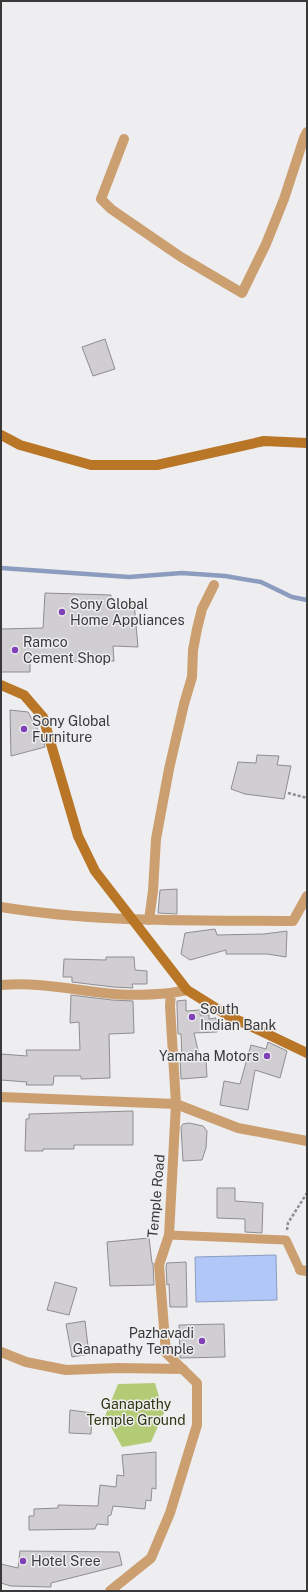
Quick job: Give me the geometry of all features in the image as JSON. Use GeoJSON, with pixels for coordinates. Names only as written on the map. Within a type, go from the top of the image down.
{"type":"FeatureCollection","features":[{"type":"Feature","properties":{"kind":"main road"},"geometry":{"type":"LineString","coordinates":[[1,435],[20,445],[91,465],[157,465],[264,441],[307,443]]}},
{"type":"Feature","properties":{"kind":"main road"},"geometry":{"type":"LineString","coordinates":[[1,685],[24,695],[42,717],[78,836],[95,871],[187,990],[227,1015],[307,1053]]}},
{"type":"Feature","properties":{"kind":"street"},"geometry":{"type":"LineString","coordinates":[[124,139],[101,199],[111,209],[181,257],[242,293],[266,244],[284,199],[307,132]]}},
{"type":"Feature","properties":{"kind":"street"},"geometry":{"type":"LineString","coordinates":[[149,920],[153,891],[156,839],[169,770],[184,704],[192,677],[193,650],[197,629],[202,609],[214,585]]}},
{"type":"Feature","properties":{"kind":"street"},"geometry":{"type":"LineString","coordinates":[[1,907],[44,914],[133,920],[293,921],[307,896]]}},
{"type":"Feature","properties":{"kind":"street"},"geometry":{"type":"LineString","coordinates":[[1,985],[17,984],[58,986],[106,993],[153,994],[187,990]]}},
{"type":"Feature","properties":{"kind":"street","name":"Temple Road"},"geometry":{"type":"LineString","coordinates":[[110,1591],[151,1558],[170,1513],[197,1425],[197,1383],[166,1352],[159,1265],[169,1235],[176,1104],[170,1006],[171,993]]}},
{"type":"Feature","properties":{"kind":"street"},"geometry":{"type":"LineString","coordinates":[[1,1097],[176,1104],[238,1128],[307,1141]]}},
{"type":"Feature","properties":{"kind":"street"},"geometry":{"type":"LineString","coordinates":[[1,1352],[26,1362],[66,1370],[118,1368],[183,1370]]}},
{"type":"Feature","properties":{"kind":"lane"},"geometry":{"type":"LineString","coordinates":[[169,1235],[286,1240],[304,1271]]}},
{"type":"Feature","properties":{"kind":"path"},"geometry":{"type":"LineString","coordinates":[[288,793],[307,798]]}},
{"type":"Feature","properties":{"kind":"path"},"geometry":{"type":"LineString","coordinates":[[286,1240],[288,1223],[307,1193]]}},
{"type":"Feature","properties":{"kind":"green space","name":"Ganapathy Temple Ground"},"geometry":{"type":"Polygon","coordinates":[[[155,1383],[164,1413],[151,1442],[122,1447],[105,1416],[118,1384],[155,1383]]]}},
{"type":"Feature","properties":{"kind":"water"},"geometry":{"type":"Polygon","coordinates":[[[276,1255],[277,1300],[196,1302],[195,1257],[276,1255]]]}},
{"type":"Feature","properties":{"kind":"building"},"geometry":{"type":"Polygon","coordinates":[[[105,339],[115,369],[93,376],[82,347],[105,339]]]}},
{"type":"Feature","properties":{"kind":"building"},"geometry":{"type":"Polygon","coordinates":[[[45,593],[111,595],[111,602],[134,602],[138,647],[113,646],[114,661],[86,663],[30,655],[30,672],[1,672],[1,629],[43,628],[45,593]]]}},
{"type":"Feature","properties":{"kind":"building","name":"Sony Global Furniture"},"geometry":{"type":"Polygon","coordinates":[[[10,710],[28,712],[43,739],[45,747],[11,756],[10,710]]]}},
{"type":"Feature","properties":{"kind":"building"},"geometry":{"type":"Polygon","coordinates":[[[257,755],[279,756],[277,765],[291,766],[284,799],[245,794],[231,789],[238,762],[256,763],[257,755]]]}},
{"type":"Feature","properties":{"kind":"building"},"geometry":{"type":"Polygon","coordinates":[[[177,889],[177,914],[158,913],[160,890],[177,889]]]}},
{"type":"Feature","properties":{"kind":"building"},"geometry":{"type":"Polygon","coordinates":[[[215,929],[217,935],[264,934],[287,931],[286,957],[267,954],[226,954],[226,950],[190,960],[181,954],[185,933],[215,929]]]}},
{"type":"Feature","properties":{"kind":"building"},"geometry":{"type":"Polygon","coordinates":[[[106,957],[134,957],[135,970],[147,971],[147,984],[132,984],[133,988],[113,987],[72,982],[72,977],[63,977],[64,959],[106,960],[106,957]]]}},
{"type":"Feature","properties":{"kind":"building"},"geometry":{"type":"Polygon","coordinates":[[[71,995],[133,1001],[134,1033],[109,1034],[110,1078],[81,1079],[81,1076],[54,1076],[53,1085],[26,1085],[27,1082],[1,1080],[1,1054],[27,1056],[26,1050],[80,1050],[79,1022],[70,1023],[71,995]]]}},
{"type":"Feature","properties":{"kind":"building"},"geometry":{"type":"Polygon","coordinates":[[[186,1000],[186,1011],[200,1010],[200,1015],[209,1015],[209,1019],[216,1018],[217,1032],[194,1033],[200,1059],[206,1059],[207,1077],[181,1079],[181,1034],[178,1034],[177,1001],[186,1000]]]}},
{"type":"Feature","properties":{"kind":"building"},"geometry":{"type":"Polygon","coordinates":[[[268,1042],[287,1051],[280,1078],[255,1070],[248,1110],[220,1105],[224,1081],[240,1084],[251,1045],[266,1049],[268,1042]]]}},
{"type":"Feature","properties":{"kind":"building"},"geometry":{"type":"Polygon","coordinates":[[[133,1111],[133,1145],[74,1145],[74,1149],[43,1149],[43,1151],[25,1151],[26,1119],[29,1119],[29,1114],[133,1111]]]}},
{"type":"Feature","properties":{"kind":"building"},"geometry":{"type":"Polygon","coordinates":[[[189,1123],[203,1126],[207,1131],[206,1148],[202,1160],[183,1161],[181,1127],[183,1124],[189,1123]]]}},
{"type":"Feature","properties":{"kind":"building"},"geometry":{"type":"Polygon","coordinates":[[[217,1188],[235,1188],[235,1201],[263,1203],[262,1233],[245,1232],[245,1219],[217,1218],[217,1188]]]}},
{"type":"Feature","properties":{"kind":"building"},"geometry":{"type":"Polygon","coordinates":[[[149,1238],[153,1263],[154,1285],[110,1286],[107,1242],[149,1238]]]}},
{"type":"Feature","properties":{"kind":"building"},"geometry":{"type":"Polygon","coordinates":[[[186,1262],[187,1307],[170,1307],[169,1284],[167,1285],[167,1263],[186,1262]]]}},
{"type":"Feature","properties":{"kind":"building"},"geometry":{"type":"Polygon","coordinates":[[[55,1282],[77,1288],[69,1315],[47,1310],[55,1282]]]}},
{"type":"Feature","properties":{"kind":"building"},"geometry":{"type":"Polygon","coordinates":[[[85,1321],[89,1354],[72,1357],[66,1324],[85,1321]]]}},
{"type":"Feature","properties":{"kind":"building","name":"Pazhavadi Ganapathy Temple"},"geometry":{"type":"Polygon","coordinates":[[[224,1324],[225,1357],[180,1358],[179,1325],[224,1324]]]}},
{"type":"Feature","properties":{"kind":"building"},"geometry":{"type":"Polygon","coordinates":[[[70,1410],[92,1413],[91,1434],[69,1433],[70,1410]]]}},
{"type":"Feature","properties":{"kind":"building"},"geometry":{"type":"Polygon","coordinates":[[[156,1452],[156,1489],[152,1488],[151,1501],[146,1500],[145,1509],[113,1506],[111,1515],[108,1516],[108,1525],[97,1524],[95,1529],[29,1530],[29,1516],[34,1516],[34,1509],[58,1508],[58,1505],[98,1506],[100,1485],[116,1487],[117,1475],[124,1476],[122,1455],[156,1452]]]}},
{"type":"Feature","properties":{"kind":"building"},"geometry":{"type":"Polygon","coordinates":[[[20,1551],[119,1552],[122,1565],[51,1583],[51,1587],[11,1586],[1,1583],[1,1564],[18,1568],[20,1551]]]}},
{"type":"Feature","properties":{"kind":"waterway"},"geometry":{"type":"LineString","coordinates":[[1,568],[129,577],[182,573],[225,576],[261,582],[292,597],[307,600]]}},
{"type":"Feature","properties":{"kind":"place","name":"Sony Global Home Appliances"},"geometry":{"type":"Point","coordinates":[62,612]}},
{"type":"Feature","properties":{"kind":"place","name":"Ramco Cement Shop"},"geometry":{"type":"Point","coordinates":[15,650]}},
{"type":"Feature","properties":{"kind":"place","name":"Sony Global Furniture"},"geometry":{"type":"Point","coordinates":[24,729]}},
{"type":"Feature","properties":{"kind":"place","name":"South Indian Bank"},"geometry":{"type":"Point","coordinates":[192,1017]}},
{"type":"Feature","properties":{"kind":"place","name":"Yamaha Motors"},"geometry":{"type":"Point","coordinates":[267,1056]}},
{"type":"Feature","properties":{"kind":"place","name":"Pazhavadi Ganapathy Temple"},"geometry":{"type":"Point","coordinates":[202,1341]}},
{"type":"Feature","properties":{"kind":"place","name":"Hotel Sree"},"geometry":{"type":"Point","coordinates":[23,1561]}}]}
